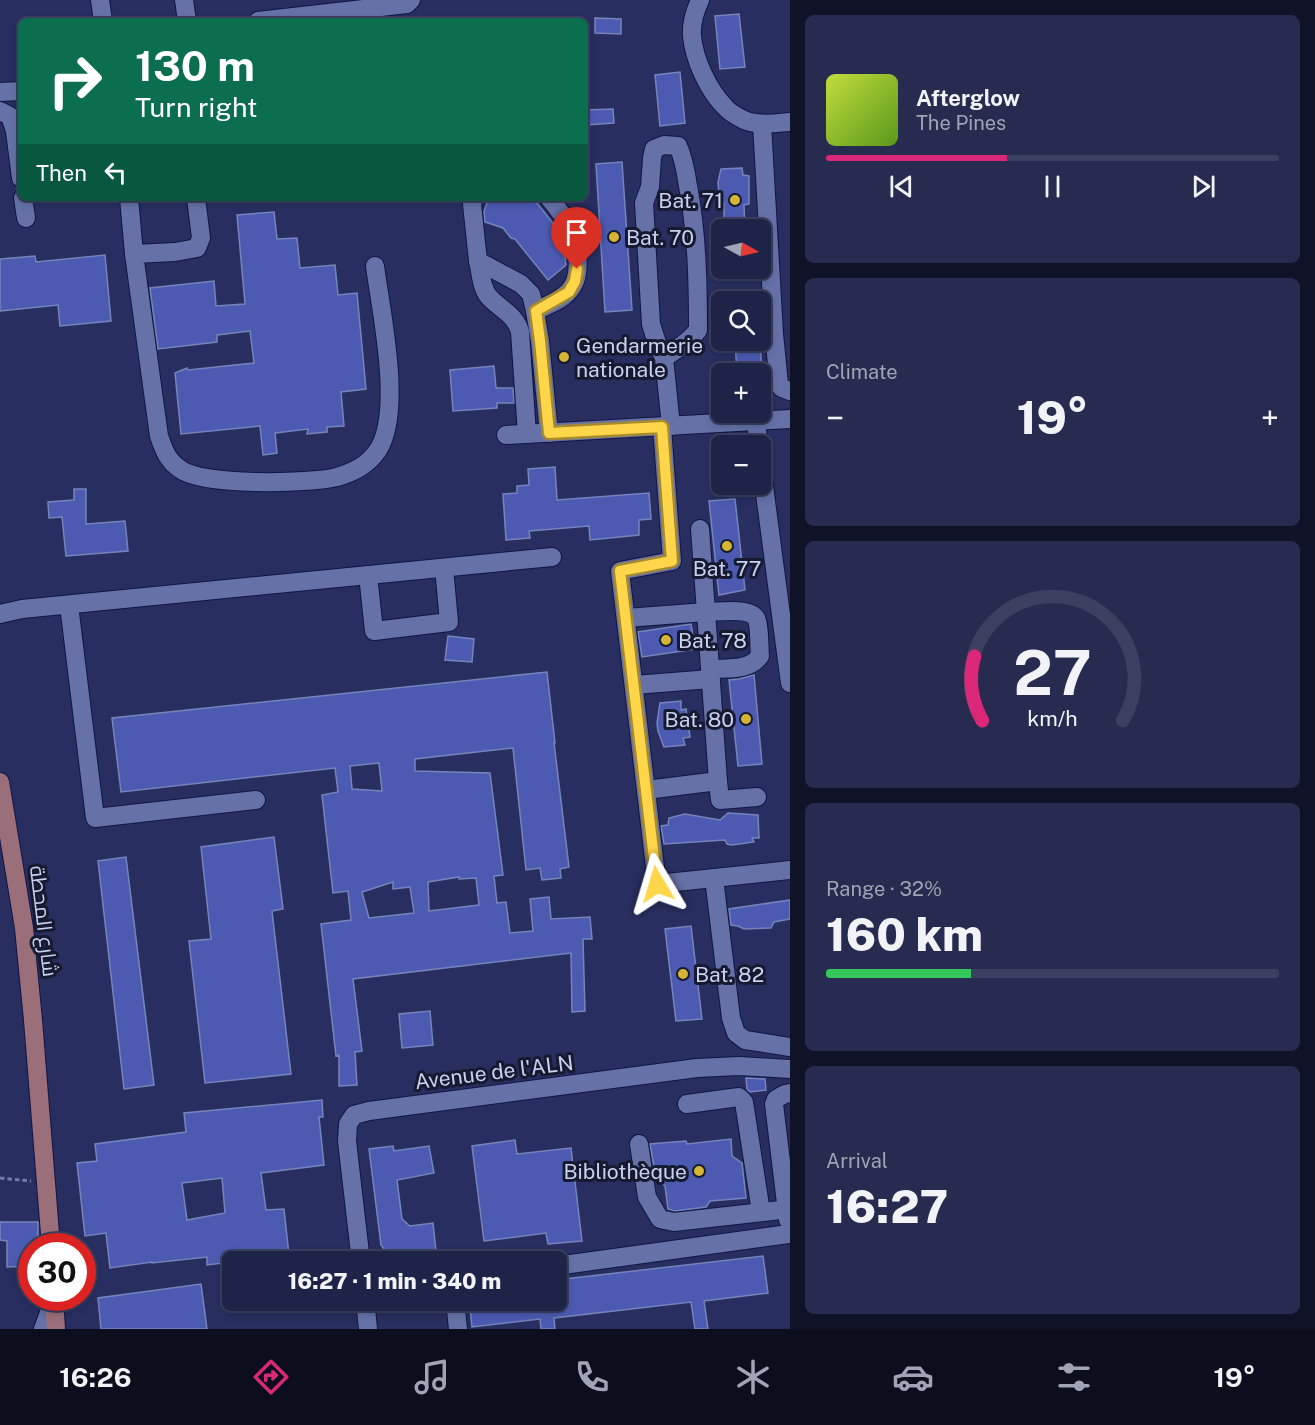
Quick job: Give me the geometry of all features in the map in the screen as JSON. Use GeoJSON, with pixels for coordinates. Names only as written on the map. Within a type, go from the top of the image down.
{"type":"FeatureCollection","features":[{"type":"Feature","properties":{"kind":"main road","name":"شارع المحطة"},"geometry":{"type":"LineString","coordinates":[[0,782],[24,928],[50,1233]]}},
{"type":"Feature","properties":{"kind":"main road"},"geometry":{"type":"LineString","coordinates":[[55,1311],[56,1329]]}},
{"type":"Feature","properties":{"kind":"street"},"geometry":{"type":"LineString","coordinates":[[100,0],[103,18]]}},
{"type":"Feature","properties":{"kind":"street"},"geometry":{"type":"LineString","coordinates":[[184,0],[187,18]]}},
{"type":"Feature","properties":{"kind":"street"},"geometry":{"type":"LineString","coordinates":[[284,18],[406,4],[411,0]]}},
{"type":"Feature","properties":{"kind":"street"},"geometry":{"type":"LineString","coordinates":[[700,0],[694,12],[692,34],[697,61],[712,89],[726,108],[745,120],[762,124],[790,122]]}},
{"type":"Feature","properties":{"kind":"street"},"geometry":{"type":"LineString","coordinates":[[0,92],[18,91]]}},
{"type":"Feature","properties":{"kind":"street"},"geometry":{"type":"LineString","coordinates":[[0,111],[10,116],[7,133],[18,168]]}},
{"type":"Feature","properties":{"kind":"street"},"geometry":{"type":"LineString","coordinates":[[762,124],[782,333],[779,384],[785,390],[790,391]]}},
{"type":"Feature","properties":{"kind":"street"},"geometry":{"type":"LineString","coordinates":[[664,358],[698,330],[698,287],[691,202],[683,157],[678,146],[664,145],[654,149],[650,187],[644,203],[651,324],[664,358],[672,561],[620,571],[657,884],[790,870]]}},
{"type":"Feature","properties":{"kind":"street"},"geometry":{"type":"LineString","coordinates":[[23,201],[26,218]]}},
{"type":"Feature","properties":{"kind":"street"},"geometry":{"type":"LineString","coordinates":[[129,201],[134,254],[159,436],[166,456],[182,471],[216,480],[294,482],[337,477],[364,466],[378,449],[387,427],[391,379],[375,266]]}},
{"type":"Feature","properties":{"kind":"street"},"geometry":{"type":"LineString","coordinates":[[134,254],[175,252],[197,248],[201,238],[196,201]]}},
{"type":"Feature","properties":{"kind":"street"},"geometry":{"type":"LineString","coordinates":[[473,201],[478,261],[485,290],[490,298],[518,324],[520,332],[527,434]]}},
{"type":"Feature","properties":{"kind":"street"},"geometry":{"type":"LineString","coordinates":[[536,311],[569,292],[575,281],[577,269],[575,244],[570,229],[558,207],[552,201]]}},
{"type":"Feature","properties":{"kind":"street"},"geometry":{"type":"LineString","coordinates":[[478,261],[521,284],[531,294],[540,341],[549,433]]}},
{"type":"Feature","properties":{"kind":"street"},"geometry":{"type":"LineString","coordinates":[[771,421],[790,419]]}},
{"type":"Feature","properties":{"kind":"street"},"geometry":{"type":"LineString","coordinates":[[506,435],[738,423]]}},
{"type":"Feature","properties":{"kind":"street"},"geometry":{"type":"LineString","coordinates":[[765,495],[790,683]]}},
{"type":"Feature","properties":{"kind":"street"},"geometry":{"type":"LineString","coordinates":[[700,529],[720,800],[757,798]]}},
{"type":"Feature","properties":{"kind":"street"},"geometry":{"type":"LineString","coordinates":[[0,614],[22,609],[552,557]]}},
{"type":"Feature","properties":{"kind":"street"},"geometry":{"type":"LineString","coordinates":[[368,575],[374,631],[449,622],[444,568]]}},
{"type":"Feature","properties":{"kind":"street"},"geometry":{"type":"LineString","coordinates":[[69,605],[95,818],[256,800]]}},
{"type":"Feature","properties":{"kind":"street"},"geometry":{"type":"LineString","coordinates":[[626,618],[744,611],[758,620],[760,656],[756,662],[745,667],[710,674],[634,685]]}},
{"type":"Feature","properties":{"kind":"street"},"geometry":{"type":"LineString","coordinates":[[646,790],[718,781]]}},
{"type":"Feature","properties":{"kind":"street"},"geometry":{"type":"LineString","coordinates":[[714,878],[731,1018],[736,1033],[746,1040],[790,1047]]}},
{"type":"Feature","properties":{"kind":"street","name":"Avenue de l'ALN"},"geometry":{"type":"LineString","coordinates":[[359,1251],[347,1141],[348,1124],[354,1115],[369,1111],[697,1068],[738,1066],[790,1069]]}},
{"type":"Feature","properties":{"kind":"street"},"geometry":{"type":"LineString","coordinates":[[790,1093],[776,1099],[774,1104],[790,1240]]}},
{"type":"Feature","properties":{"kind":"street"},"geometry":{"type":"LineString","coordinates":[[687,1104],[739,1097],[744,1102],[761,1212]]}},
{"type":"Feature","properties":{"kind":"street"},"geometry":{"type":"LineString","coordinates":[[639,1144],[647,1197],[660,1219],[674,1221],[788,1209]]}},
{"type":"Feature","properties":{"kind":"street"},"geometry":{"type":"LineString","coordinates":[[567,1264],[789,1234]]}},
{"type":"Feature","properties":{"kind":"street"},"geometry":{"type":"LineString","coordinates":[[43,1329],[49,1311]]}},
{"type":"Feature","properties":{"kind":"street"},"geometry":{"type":"LineString","coordinates":[[366,1311],[368,1329]]}},
{"type":"Feature","properties":{"kind":"street"},"geometry":{"type":"LineString","coordinates":[[456,1311],[458,1329]]}},
{"type":"Feature","properties":{"kind":"building"},"geometry":{"type":"Polygon","coordinates":[[[739,14],[745,67],[720,69],[715,16],[739,14]]]}},
{"type":"Feature","properties":{"kind":"building"},"geometry":{"type":"Polygon","coordinates":[[[595,18],[621,19],[621,34],[595,33],[595,18]]]}},
{"type":"Feature","properties":{"kind":"building"},"geometry":{"type":"Polygon","coordinates":[[[680,72],[685,123],[660,126],[655,75],[680,72]]]}},
{"type":"Feature","properties":{"kind":"building"},"geometry":{"type":"Polygon","coordinates":[[[613,109],[614,123],[588,125],[588,110],[613,109]]]}},
{"type":"Feature","properties":{"kind":"building","name":"Bat. 70"},"geometry":{"type":"Polygon","coordinates":[[[622,162],[632,310],[605,312],[596,164],[622,162]]]}},
{"type":"Feature","properties":{"kind":"building","name":"Bat. 71"},"geometry":{"type":"Polygon","coordinates":[[[742,168],[743,175],[749,176],[749,204],[744,205],[745,219],[724,219],[724,204],[719,196],[718,182],[721,169],[742,168]]]}},
{"type":"Feature","properties":{"kind":"building"},"geometry":{"type":"Polygon","coordinates":[[[488,201],[537,203],[556,227],[554,232],[563,243],[566,265],[548,280],[515,239],[511,238],[503,228],[485,222],[484,211],[488,201]]]}},
{"type":"Feature","properties":{"kind":"building"},"geometry":{"type":"Polygon","coordinates":[[[274,212],[277,239],[297,238],[300,268],[335,265],[338,295],[357,293],[366,389],[341,392],[344,426],[327,427],[327,432],[307,434],[308,429],[275,433],[277,453],[263,455],[260,426],[181,434],[175,373],[187,368],[188,370],[254,363],[250,331],[217,335],[217,342],[158,349],[150,288],[214,281],[216,306],[245,304],[237,215],[274,212]]]}},
{"type":"Feature","properties":{"kind":"building"},"geometry":{"type":"Polygon","coordinates":[[[105,255],[111,321],[60,326],[58,305],[0,311],[0,259],[35,256],[36,262],[105,255]]]}},
{"type":"Feature","properties":{"kind":"building"},"geometry":{"type":"Polygon","coordinates":[[[736,351],[761,351],[761,363],[736,363],[736,351]]]}},
{"type":"Feature","properties":{"kind":"building"},"geometry":{"type":"Polygon","coordinates":[[[494,366],[496,388],[513,388],[514,403],[497,403],[497,408],[453,411],[450,370],[494,366]]]}},
{"type":"Feature","properties":{"kind":"building"},"geometry":{"type":"Polygon","coordinates":[[[555,467],[557,500],[649,493],[651,519],[639,520],[639,535],[590,540],[589,526],[529,531],[530,538],[506,540],[503,494],[517,493],[517,486],[529,485],[528,469],[555,467]]]}},
{"type":"Feature","properties":{"kind":"building"},"geometry":{"type":"Polygon","coordinates":[[[74,489],[86,489],[86,524],[125,521],[128,551],[66,556],[62,517],[49,518],[48,502],[74,500],[74,489]]]}},
{"type":"Feature","properties":{"kind":"building","name":"Bat. 77"},"geometry":{"type":"Polygon","coordinates":[[[735,499],[745,590],[719,595],[709,501],[735,499]]]}},
{"type":"Feature","properties":{"kind":"building","name":"Bat. 78"},"geometry":{"type":"Polygon","coordinates":[[[691,624],[695,649],[642,657],[638,632],[691,624]]]}},
{"type":"Feature","properties":{"kind":"building"},"geometry":{"type":"Polygon","coordinates":[[[448,636],[474,639],[472,662],[445,660],[448,636]]]}},
{"type":"Feature","properties":{"kind":"building"},"geometry":{"type":"Polygon","coordinates":[[[547,672],[569,867],[560,869],[561,878],[542,880],[540,868],[526,870],[513,748],[415,759],[415,771],[490,773],[503,875],[494,876],[497,903],[506,902],[510,933],[533,931],[530,899],[549,897],[551,919],[590,917],[592,939],[583,939],[585,1011],[572,1012],[571,953],[353,979],[362,1051],[355,1052],[357,1085],[339,1086],[339,1055],[336,1056],[321,924],[351,920],[348,891],[333,893],[322,795],[338,792],[335,768],[121,792],[112,718],[547,672]],[[379,763],[350,766],[352,789],[382,791],[379,763]],[[459,877],[428,882],[429,911],[479,905],[476,878],[459,879],[459,877]],[[393,882],[362,892],[369,918],[414,913],[410,887],[393,889],[393,882]]]}},
{"type":"Feature","properties":{"kind":"building","name":"Bat. 80"},"geometry":{"type":"Polygon","coordinates":[[[754,675],[762,764],[738,766],[729,680],[754,675]]]}},
{"type":"Feature","properties":{"kind":"building"},"geometry":{"type":"Polygon","coordinates":[[[681,701],[681,710],[686,709],[690,737],[683,738],[685,745],[664,747],[657,723],[660,703],[681,701]]]}},
{"type":"Feature","properties":{"kind":"building"},"geometry":{"type":"Polygon","coordinates":[[[728,813],[758,815],[759,838],[752,838],[754,842],[732,845],[727,844],[725,840],[664,844],[661,826],[668,825],[669,818],[685,814],[720,820],[728,813]]]}},
{"type":"Feature","properties":{"kind":"building"},"geometry":{"type":"Polygon","coordinates":[[[274,837],[283,909],[272,911],[291,1074],[205,1083],[189,941],[211,939],[201,847],[274,837]]]}},
{"type":"Feature","properties":{"kind":"building"},"geometry":{"type":"Polygon","coordinates":[[[126,857],[154,1085],[124,1089],[98,861],[126,857]]]}},
{"type":"Feature","properties":{"kind":"building"},"geometry":{"type":"Polygon","coordinates":[[[790,900],[790,919],[774,922],[771,928],[744,929],[731,925],[729,909],[790,900]]]}},
{"type":"Feature","properties":{"kind":"building","name":"Bat. 82"},"geometry":{"type":"Polygon","coordinates":[[[691,926],[702,1019],[676,1021],[665,929],[691,926]]]}},
{"type":"Feature","properties":{"kind":"building"},"geometry":{"type":"Polygon","coordinates":[[[430,1011],[433,1045],[402,1048],[399,1014],[430,1011]]]}},
{"type":"Feature","properties":{"kind":"building"},"geometry":{"type":"Polygon","coordinates":[[[746,1078],[765,1079],[766,1090],[750,1092],[747,1089],[746,1078]]]}},
{"type":"Feature","properties":{"kind":"building"},"geometry":{"type":"Polygon","coordinates":[[[322,1100],[323,1117],[319,1117],[324,1165],[261,1173],[266,1210],[284,1209],[289,1251],[222,1251],[222,1263],[207,1265],[207,1257],[110,1268],[106,1233],[85,1233],[77,1163],[97,1161],[95,1144],[186,1132],[184,1113],[322,1100]],[[222,1178],[182,1183],[187,1220],[225,1213],[222,1178]]]}},
{"type":"Feature","properties":{"kind":"building","name":"Bibliothèque"},"geometry":{"type":"Polygon","coordinates":[[[731,1139],[732,1156],[742,1163],[746,1198],[710,1201],[706,1207],[675,1211],[668,1209],[665,1186],[656,1179],[650,1144],[686,1141],[687,1144],[731,1139]]]}},
{"type":"Feature","properties":{"kind":"building"},"geometry":{"type":"Polygon","coordinates":[[[515,1140],[517,1154],[571,1148],[582,1241],[548,1244],[546,1233],[484,1241],[472,1146],[515,1140]]]}},
{"type":"Feature","properties":{"kind":"building"},"geometry":{"type":"Polygon","coordinates":[[[393,1146],[394,1151],[429,1146],[434,1173],[397,1180],[402,1219],[410,1226],[433,1223],[436,1251],[385,1251],[381,1245],[369,1149],[393,1146]]]}},
{"type":"Feature","properties":{"kind":"building"},"geometry":{"type":"Polygon","coordinates":[[[0,1222],[38,1222],[38,1233],[18,1233],[18,1267],[7,1267],[7,1241],[0,1240],[0,1222]]]}},
{"type":"Feature","properties":{"kind":"building"},"geometry":{"type":"Polygon","coordinates":[[[763,1256],[768,1293],[704,1301],[708,1329],[695,1329],[691,1302],[554,1318],[555,1329],[541,1329],[540,1319],[472,1327],[470,1311],[567,1311],[567,1279],[763,1256]]]}},
{"type":"Feature","properties":{"kind":"building"},"geometry":{"type":"Polygon","coordinates":[[[201,1284],[207,1329],[101,1329],[98,1298],[201,1284]]]}},
{"type":"Feature","properties":{"kind":"place","name":"Bat. 71"},"geometry":{"type":"Point","coordinates":[735,200]}},
{"type":"Feature","properties":{"kind":"place","name":"Bat. 70"},"geometry":{"type":"Point","coordinates":[614,237]}},
{"type":"Feature","properties":{"kind":"place","name":"Gendarmerie nationale"},"geometry":{"type":"Point","coordinates":[564,357]}},
{"type":"Feature","properties":{"kind":"place","name":"Bat. 77"},"geometry":{"type":"Point","coordinates":[727,546]}},
{"type":"Feature","properties":{"kind":"place","name":"Bat. 78"},"geometry":{"type":"Point","coordinates":[666,640]}},
{"type":"Feature","properties":{"kind":"place","name":"Bat. 80"},"geometry":{"type":"Point","coordinates":[746,719]}},
{"type":"Feature","properties":{"kind":"place","name":"Bat. 82"},"geometry":{"type":"Point","coordinates":[683,974]}},
{"type":"Feature","properties":{"kind":"place","name":"Bibliothèque"},"geometry":{"type":"Point","coordinates":[699,1171]}},
{"type":"Feature","properties":{"kind":"route"},"geometry":{"type":"LineString","coordinates":[[577,269],[575,281],[569,292],[536,311],[549,433],[662,427],[672,561],[620,571],[657,884]]}}]}
